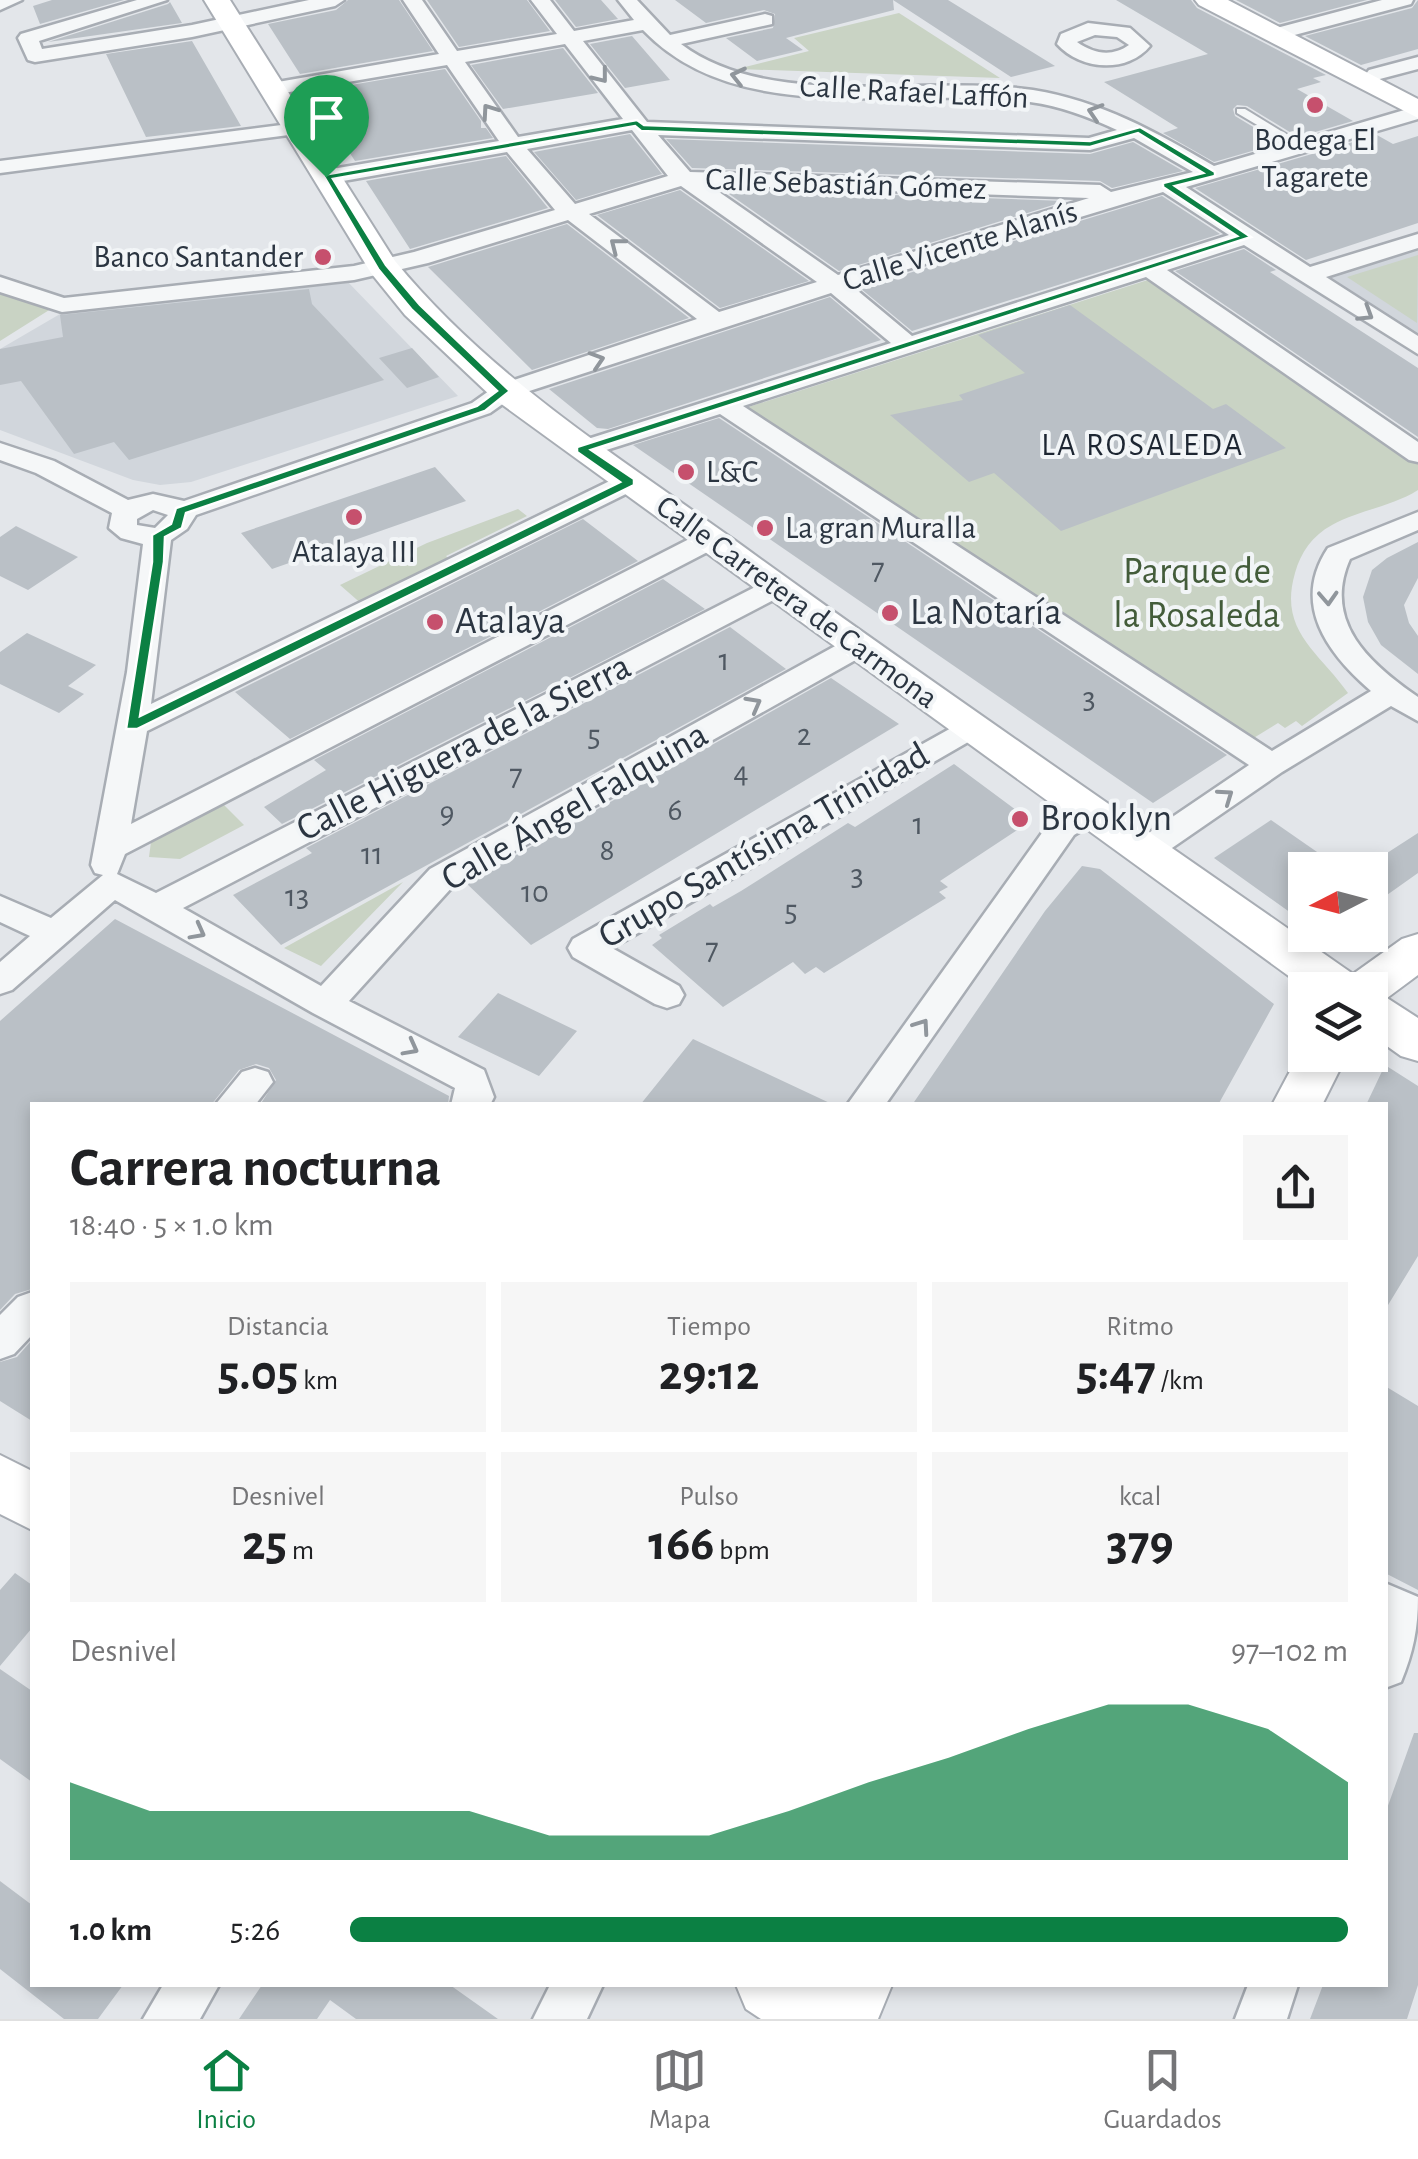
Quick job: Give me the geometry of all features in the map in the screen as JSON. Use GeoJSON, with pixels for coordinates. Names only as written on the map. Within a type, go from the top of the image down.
{"type":"FeatureCollection","features":[{"type":"Feature","properties":{"kind":"main road"},"geometry":{"type":"LineString","coordinates":[[1208,0],[1376,74],[1418,111]]}},
{"type":"Feature","properties":{"kind":"main road"},"geometry":{"type":"LineString","coordinates":[[1247,0],[1285,32],[1418,111]]}},
{"type":"Feature","properties":{"kind":"main road","name":"Calle Carretera de Carmona"},"geometry":{"type":"LineString","coordinates":[[223,11],[382,266],[416,308],[504,391],[581,450],[1316,972]]}},
{"type":"Feature","properties":{"kind":"main road"},"geometry":{"type":"LineString","coordinates":[[1388,973],[1418,951]]}},
{"type":"Feature","properties":{"kind":"main road"},"geometry":{"type":"LineString","coordinates":[[1388,1022],[1418,1043]]}},
{"type":"Feature","properties":{"kind":"main road"},"geometry":{"type":"LineString","coordinates":[[1299,1102],[1314,1072]]}},
{"type":"Feature","properties":{"kind":"main road"},"geometry":{"type":"LineString","coordinates":[[0,1482],[30,1502]]}},
{"type":"Feature","properties":{"kind":"main road"},"geometry":{"type":"LineString","coordinates":[[798,2007],[853,1987]]}},
{"type":"Feature","properties":{"kind":"street"},"geometry":{"type":"LineString","coordinates":[[0,4],[13,0]]}},
{"type":"Feature","properties":{"kind":"street"},"geometry":{"type":"LineString","coordinates":[[151,2],[28,38],[36,56],[223,11],[335,0]]}},
{"type":"Feature","properties":{"kind":"street"},"geometry":{"type":"LineString","coordinates":[[412,0],[510,142],[560,203],[715,321]]}},
{"type":"Feature","properties":{"kind":"street"},"geometry":{"type":"LineString","coordinates":[[540,0],[684,178],[836,286],[908,345]]}},
{"type":"Feature","properties":{"kind":"street","name":"Calle Rafael Laffón"},"geometry":{"type":"LineString","coordinates":[[627,0],[666,42],[701,66],[742,78],[800,87],[1005,93],[1090,109],[1140,130],[1212,174]]}},
{"type":"Feature","properties":{"kind":"street"},"geometry":{"type":"LineString","coordinates":[[666,42],[764,20],[736,0]]}},
{"type":"Feature","properties":{"kind":"street"},"geometry":{"type":"LineString","coordinates":[[1285,32],[1404,0]]}},
{"type":"Feature","properties":{"kind":"street"},"geometry":{"type":"LineString","coordinates":[[272,89],[647,24]]}},
{"type":"Feature","properties":{"kind":"street"},"geometry":{"type":"LineString","coordinates":[[1005,93],[1097,64],[1101,58]]}},
{"type":"Feature","properties":{"kind":"street"},"geometry":{"type":"LineString","coordinates":[[1376,74],[1418,62]]}},
{"type":"Feature","properties":{"kind":"street","name":"Calle Vicente Alanís"},"geometry":{"type":"LineString","coordinates":[[180,511],[481,408],[504,391],[715,321],[1128,193],[1212,174],[1418,111]]}},
{"type":"Feature","properties":{"kind":"street"},"geometry":{"type":"LineString","coordinates":[[326,177],[510,142],[639,125],[1090,144],[1140,130]]}},
{"type":"Feature","properties":{"kind":"street"},"geometry":{"type":"LineString","coordinates":[[0,167],[297,130]]}},
{"type":"Feature","properties":{"kind":"street","name":"Calle Sebastián Gómez"},"geometry":{"type":"LineString","coordinates":[[0,284],[62,305],[382,266],[684,178],[1128,193]]}},
{"type":"Feature","properties":{"kind":"street"},"geometry":{"type":"LineString","coordinates":[[1167,185],[1418,346]]}},
{"type":"Feature","properties":{"kind":"street"},"geometry":{"type":"LineString","coordinates":[[581,450],[1246,237]]}},
{"type":"Feature","properties":{"kind":"street"},"geometry":{"type":"LineString","coordinates":[[1307,276],[1418,240]]}},
{"type":"Feature","properties":{"kind":"street"},"geometry":{"type":"LineString","coordinates":[[1150,268],[1418,454]]}},
{"type":"Feature","properties":{"kind":"street"},"geometry":{"type":"LineString","coordinates":[[721,404],[1271,765]]}},
{"type":"Feature","properties":{"kind":"street"},"geometry":{"type":"LineString","coordinates":[[5,459],[44,468],[129,511]]}},
{"type":"Feature","properties":{"kind":"street"},"geometry":{"type":"LineString","coordinates":[[132,726],[629,482]]}},
{"type":"Feature","properties":{"kind":"street"},"geometry":{"type":"LineString","coordinates":[[153,502],[170,504],[180,511],[177,526],[158,535],[128,532],[122,522],[129,511],[153,502]]}},
{"type":"Feature","properties":{"kind":"street"},"geometry":{"type":"LineString","coordinates":[[1418,520],[1338,554],[1325,587],[1330,619],[1345,647],[1391,693],[1418,712]]}},
{"type":"Feature","properties":{"kind":"street"},"geometry":{"type":"LineString","coordinates":[[158,535],[158,562],[106,869],[113,884],[325,1004],[471,1080],[476,1097],[472,1102]]}},
{"type":"Feature","properties":{"kind":"street"},"geometry":{"type":"LineString","coordinates":[[110,848],[710,540]]}},
{"type":"Feature","properties":{"kind":"street","name":"Calle Higuera de la Sierra"},"geometry":{"type":"LineString","coordinates":[[154,909],[775,588]]}},
{"type":"Feature","properties":{"kind":"street","name":"Calle Ángel Falquina"},"geometry":{"type":"LineString","coordinates":[[325,1004],[442,878],[858,646]]}},
{"type":"Feature","properties":{"kind":"street"},"geometry":{"type":"LineString","coordinates":[[1146,852],[1271,765],[1391,693]]}},
{"type":"Feature","properties":{"kind":"street","name":"Grupo Santísima Trinidad"},"geometry":{"type":"LineString","coordinates":[[668,995],[586,948],[971,727]]}},
{"type":"Feature","properties":{"kind":"street"},"geometry":{"type":"LineString","coordinates":[[868,1102],[1064,827],[1089,811]]}},
{"type":"Feature","properties":{"kind":"street"},"geometry":{"type":"LineString","coordinates":[[0,981],[113,884]]}},
{"type":"Feature","properties":{"kind":"street"},"geometry":{"type":"LineString","coordinates":[[0,908],[55,934]]}},
{"type":"Feature","properties":{"kind":"street"},"geometry":{"type":"LineString","coordinates":[[0,1342],[30,1311]]}},
{"type":"Feature","properties":{"kind":"street"},"geometry":{"type":"LineString","coordinates":[[1388,1605],[1404,1613],[1388,1658]]}},
{"type":"Feature","properties":{"kind":"street"},"geometry":{"type":"LineString","coordinates":[[170,2019],[193,1987]]}},
{"type":"Feature","properties":{"kind":"street"},"geometry":{"type":"LineString","coordinates":[[559,2019],[577,1987]]}},
{"type":"Feature","properties":{"kind":"street"},"geometry":{"type":"LineString","coordinates":[[1261,2019],[1272,1987]]}},
{"type":"Feature","properties":{"kind":"lane"},"geometry":{"type":"LineString","coordinates":[[1241,111],[1302,146]]}},
{"type":"Feature","properties":{"kind":"shaded area"},"geometry":{"type":"Polygon","coordinates":[[[1418,244],[1418,333],[1325,274],[1418,244]]]}},
{"type":"Feature","properties":{"kind":"shaded area"},"geometry":{"type":"Polygon","coordinates":[[[346,280],[458,396],[191,482],[160,485],[133,480],[0,430],[0,349],[60,314],[346,280]]]}},
{"type":"Feature","properties":{"kind":"green space"},"geometry":{"type":"Polygon","coordinates":[[[899,13],[1000,78],[737,69],[809,51],[794,38],[899,13]]]}},
{"type":"Feature","properties":{"kind":"green space"},"geometry":{"type":"Polygon","coordinates":[[[1418,255],[1417,323],[1347,277],[1418,255]]]}},
{"type":"Feature","properties":{"kind":"green space","name":"Parque de la Rosaleda"},"geometry":{"type":"Polygon","coordinates":[[[1154,278],[1418,462],[1418,490],[1325,529],[1300,558],[1291,593],[1297,626],[1348,693],[1302,726],[1296,721],[1285,728],[1278,723],[1252,739],[742,409],[1154,278]]]}},
{"type":"Feature","properties":{"kind":"green space"},"geometry":{"type":"Polygon","coordinates":[[[0,289],[54,307],[0,341],[0,289]]]}},
{"type":"Feature","properties":{"kind":"green space"},"geometry":{"type":"Polygon","coordinates":[[[518,509],[527,516],[446,556],[452,562],[364,606],[340,585],[427,543],[518,509]]]}},
{"type":"Feature","properties":{"kind":"green space"},"geometry":{"type":"Polygon","coordinates":[[[224,805],[244,825],[180,859],[149,857],[151,842],[224,805]]]}},
{"type":"Feature","properties":{"kind":"green space"},"geometry":{"type":"Polygon","coordinates":[[[403,882],[321,966],[284,948],[403,882]]]}},
{"type":"Feature","properties":{"kind":"building"},"geometry":{"type":"Polygon","coordinates":[[[52,0],[124,0],[40,24],[33,6],[52,0]]]}},
{"type":"Feature","properties":{"kind":"building"},"geometry":{"type":"Polygon","coordinates":[[[348,0],[399,0],[433,51],[300,74],[268,24],[336,10],[348,0]]]}},
{"type":"Feature","properties":{"kind":"building"},"geometry":{"type":"Polygon","coordinates":[[[427,0],[527,0],[550,31],[459,47],[427,0]]]}},
{"type":"Feature","properties":{"kind":"building"},"geometry":{"type":"Polygon","coordinates":[[[555,0],[601,0],[618,19],[576,27],[555,0]]]}},
{"type":"Feature","properties":{"kind":"building"},"geometry":{"type":"Polygon","coordinates":[[[675,0],[893,0],[894,10],[786,38],[803,50],[757,61],[726,38],[773,28],[775,14],[764,10],[706,23],[675,0]]]}},
{"type":"Feature","properties":{"kind":"building"},"geometry":{"type":"Polygon","coordinates":[[[893,0],[948,0],[1055,66],[1011,77],[893,0]]]}},
{"type":"Feature","properties":{"kind":"building"},"geometry":{"type":"Polygon","coordinates":[[[1116,0],[1191,0],[1197,8],[1326,75],[1313,78],[1321,82],[1297,89],[1353,121],[1298,137],[1247,106],[1237,105],[1233,109],[1235,116],[1280,143],[1214,162],[1163,133],[1178,128],[1104,82],[1208,54],[1116,0]]]}},
{"type":"Feature","properties":{"kind":"building"},"geometry":{"type":"Polygon","coordinates":[[[1236,0],[1367,0],[1280,23],[1236,0]]]}},
{"type":"Feature","properties":{"kind":"building"},"geometry":{"type":"Polygon","coordinates":[[[1418,0],[1418,49],[1361,65],[1305,36],[1412,8],[1418,0]]]}},
{"type":"Feature","properties":{"kind":"building"},"geometry":{"type":"Polygon","coordinates":[[[168,4],[182,23],[48,42],[168,4]]]}},
{"type":"Feature","properties":{"kind":"building"},"geometry":{"type":"Polygon","coordinates":[[[632,36],[670,80],[625,88],[590,44],[632,36]]]}},
{"type":"Feature","properties":{"kind":"building"},"geometry":{"type":"Polygon","coordinates":[[[192,41],[241,126],[146,137],[106,54],[192,41]]]}},
{"type":"Feature","properties":{"kind":"building"},"geometry":{"type":"Polygon","coordinates":[[[563,48],[598,93],[503,109],[471,65],[563,48]]]}},
{"type":"Feature","properties":{"kind":"building"},"geometry":{"type":"Polygon","coordinates":[[[445,69],[481,121],[481,128],[486,128],[493,138],[355,161],[310,92],[445,69]]]}},
{"type":"Feature","properties":{"kind":"building"},"geometry":{"type":"Polygon","coordinates":[[[630,134],[662,174],[576,200],[534,152],[630,134]]]}},
{"type":"Feature","properties":{"kind":"building"},"geometry":{"type":"Polygon","coordinates":[[[1377,135],[1393,144],[1418,136],[1418,223],[1306,260],[1195,188],[1377,135]]]}},
{"type":"Feature","properties":{"kind":"building"},"geometry":{"type":"Polygon","coordinates":[[[666,139],[1090,154],[1133,142],[1183,171],[1112,188],[1100,181],[692,168],[666,139]]]}},
{"type":"Feature","properties":{"kind":"building"},"geometry":{"type":"Polygon","coordinates":[[[506,156],[548,208],[410,249],[366,181],[506,156]]]}},
{"type":"Feature","properties":{"kind":"building"},"geometry":{"type":"Polygon","coordinates":[[[722,189],[1066,201],[839,271],[722,189]]]}},
{"type":"Feature","properties":{"kind":"building"},"geometry":{"type":"Polygon","coordinates":[[[680,190],[809,281],[720,308],[597,215],[680,190]]]}},
{"type":"Feature","properties":{"kind":"building"},"geometry":{"type":"Polygon","coordinates":[[[1162,196],[1220,234],[912,331],[860,288],[1162,196]]]}},
{"type":"Feature","properties":{"kind":"building"},"geometry":{"type":"Polygon","coordinates":[[[567,224],[689,318],[532,370],[428,267],[567,224]]]}},
{"type":"Feature","properties":{"kind":"building"},"geometry":{"type":"Polygon","coordinates":[[[1244,249],[1276,270],[1270,272],[1418,368],[1418,437],[1175,271],[1244,249]]]}},
{"type":"Feature","properties":{"kind":"building"},"geometry":{"type":"Polygon","coordinates":[[[309,289],[312,304],[384,380],[129,460],[114,442],[74,454],[21,381],[0,385],[0,349],[63,337],[60,315],[309,289]]]}},
{"type":"Feature","properties":{"kind":"building"},"geometry":{"type":"Polygon","coordinates":[[[830,297],[881,340],[608,429],[597,428],[549,389],[830,297]]]}},
{"type":"Feature","properties":{"kind":"building"},"geometry":{"type":"Polygon","coordinates":[[[1070,305],[1213,409],[1226,404],[1286,448],[1061,531],[994,473],[969,482],[890,415],[963,400],[959,395],[1025,373],[978,335],[1070,305]]]}},
{"type":"Feature","properties":{"kind":"building"},"geometry":{"type":"Polygon","coordinates":[[[412,348],[439,377],[407,388],[379,358],[412,348]]]}},
{"type":"Feature","properties":{"kind":"building"},"geometry":{"type":"Polygon","coordinates":[[[719,418],[1227,755],[1153,803],[633,445],[719,418]]]}},
{"type":"Feature","properties":{"kind":"building","name":"Atalaya III"},"geometry":{"type":"Polygon","coordinates":[[[435,467],[466,501],[272,569],[241,533],[435,467]]]}},
{"type":"Feature","properties":{"kind":"building","name":"Atalaya"},"geometry":{"type":"Polygon","coordinates":[[[583,519],[638,561],[290,739],[235,692],[583,519]]]}},
{"type":"Feature","properties":{"kind":"building"},"geometry":{"type":"Polygon","coordinates":[[[16,526],[78,557],[28,590],[0,576],[0,537],[16,526]]]}},
{"type":"Feature","properties":{"kind":"building"},"geometry":{"type":"Polygon","coordinates":[[[1418,542],[1418,578],[1404,605],[1418,636],[1418,674],[1381,645],[1368,622],[1363,597],[1372,570],[1418,542]]]}},
{"type":"Feature","properties":{"kind":"building"},"geometry":{"type":"Polygon","coordinates":[[[663,579],[705,609],[282,824],[264,807],[326,770],[314,760],[663,579]]]}},
{"type":"Feature","properties":{"kind":"building"},"geometry":{"type":"Polygon","coordinates":[[[730,627],[786,669],[281,945],[233,895],[312,853],[306,848],[730,627]]]}},
{"type":"Feature","properties":{"kind":"building"},"geometry":{"type":"Polygon","coordinates":[[[27,633],[96,665],[68,686],[84,694],[59,713],[0,684],[0,652],[27,633]]]}},
{"type":"Feature","properties":{"kind":"building"},"geometry":{"type":"Polygon","coordinates":[[[831,678],[899,724],[531,945],[466,883],[831,678]]]}},
{"type":"Feature","properties":{"kind":"building"},"geometry":{"type":"Polygon","coordinates":[[[954,764],[1031,821],[940,881],[948,887],[939,892],[946,898],[824,973],[816,967],[805,974],[793,962],[723,1007],[652,945],[662,938],[659,935],[710,904],[713,907],[741,891],[848,823],[855,827],[954,764]]]}},
{"type":"Feature","properties":{"kind":"building"},"geometry":{"type":"Polygon","coordinates":[[[1271,820],[1317,852],[1288,852],[1288,911],[1214,858],[1271,820]]]}},
{"type":"Feature","properties":{"kind":"building"},"geometry":{"type":"Polygon","coordinates":[[[1418,833],[1418,873],[1388,894],[1388,852],[1418,833]]]}},
{"type":"Feature","properties":{"kind":"building"},"geometry":{"type":"Polygon","coordinates":[[[1082,866],[1100,869],[1274,1004],[1220,1102],[914,1102],[1045,911],[1082,866]]]}},
{"type":"Feature","properties":{"kind":"building"},"geometry":{"type":"Polygon","coordinates":[[[115,919],[449,1096],[448,1102],[262,1102],[276,1080],[269,1068],[256,1064],[239,1070],[213,1102],[30,1102],[30,1290],[15,1294],[0,1310],[0,1021],[115,919]]]}},
{"type":"Feature","properties":{"kind":"building"},"geometry":{"type":"Polygon","coordinates":[[[498,993],[577,1031],[539,1076],[458,1037],[498,993]]]}},
{"type":"Feature","properties":{"kind":"building"},"geometry":{"type":"Polygon","coordinates":[[[693,1039],[828,1102],[642,1102],[693,1039]]]}},
{"type":"Feature","properties":{"kind":"building"},"geometry":{"type":"Polygon","coordinates":[[[1388,1067],[1418,1086],[1418,1256],[1388,1305],[1388,1102],[1367,1102],[1388,1067]]]}},
{"type":"Feature","properties":{"kind":"building"},"geometry":{"type":"Polygon","coordinates":[[[30,1342],[30,1420],[0,1401],[0,1362],[17,1357],[30,1342]]]}},
{"type":"Feature","properties":{"kind":"building"},"geometry":{"type":"Polygon","coordinates":[[[1388,1388],[1418,1406],[1418,1590],[1388,1575],[1388,1388]]]}},
{"type":"Feature","properties":{"kind":"building"},"geometry":{"type":"Polygon","coordinates":[[[15,1573],[30,1584],[30,1630],[0,1666],[0,1590],[15,1573]]]}},
{"type":"Feature","properties":{"kind":"building"},"geometry":{"type":"Polygon","coordinates":[[[0,1669],[30,1690],[30,1781],[0,1759],[0,1669]]]}},
{"type":"Feature","properties":{"kind":"building"},"geometry":{"type":"Polygon","coordinates":[[[1414,1733],[1418,1733],[1418,1985],[1407,2019],[1310,2019],[1322,1987],[1388,1987],[1388,1806],[1414,1733]]]}},
{"type":"Feature","properties":{"kind":"building"},"geometry":{"type":"Polygon","coordinates":[[[0,1881],[30,1904],[30,1987],[122,1987],[98,2019],[64,2019],[0,1969],[0,1881]]]}},
{"type":"Feature","properties":{"kind":"building"},"geometry":{"type":"Polygon","coordinates":[[[261,1987],[453,1987],[498,2019],[356,2019],[330,2000],[317,2019],[239,2019],[261,1987]]]}},
{"type":"Feature","properties":{"kind":"place","name":"Bodega El Tagarete"},"geometry":{"type":"Point","coordinates":[1315,105]}},
{"type":"Feature","properties":{"kind":"place","name":"Banco Santander"},"geometry":{"type":"Point","coordinates":[323,257]}},
{"type":"Feature","properties":{"kind":"place","name":"L&C"},"geometry":{"type":"Point","coordinates":[686,472]}},
{"type":"Feature","properties":{"kind":"place","name":"Atalaya III"},"geometry":{"type":"Point","coordinates":[354,517]}},
{"type":"Feature","properties":{"kind":"place","name":"La gran Muralla"},"geometry":{"type":"Point","coordinates":[765,528]}},
{"type":"Feature","properties":{"kind":"place","name":"La Notaría"},"geometry":{"type":"Point","coordinates":[890,613]}},
{"type":"Feature","properties":{"kind":"place","name":"Atalaya"},"geometry":{"type":"Point","coordinates":[435,622]}},
{"type":"Feature","properties":{"kind":"place","name":"Brooklyn"},"geometry":{"type":"Point","coordinates":[1020,819]}},
{"type":"Feature","properties":{"kind":"district","name":"LA ROSALEDA"},"geometry":{"type":"Point","coordinates":[1143,445]}},
{"type":"Feature","properties":{"kind":"route"},"geometry":{"type":"LineString","coordinates":[[637,123],[641,128],[1090,144],[1140,130],[1212,174],[1167,185],[1246,237],[581,450],[629,482],[132,726],[158,562],[158,535],[177,526],[180,511],[481,408],[504,391],[416,308],[382,266],[326,177],[510,142],[527,143],[637,123]]}}]}
